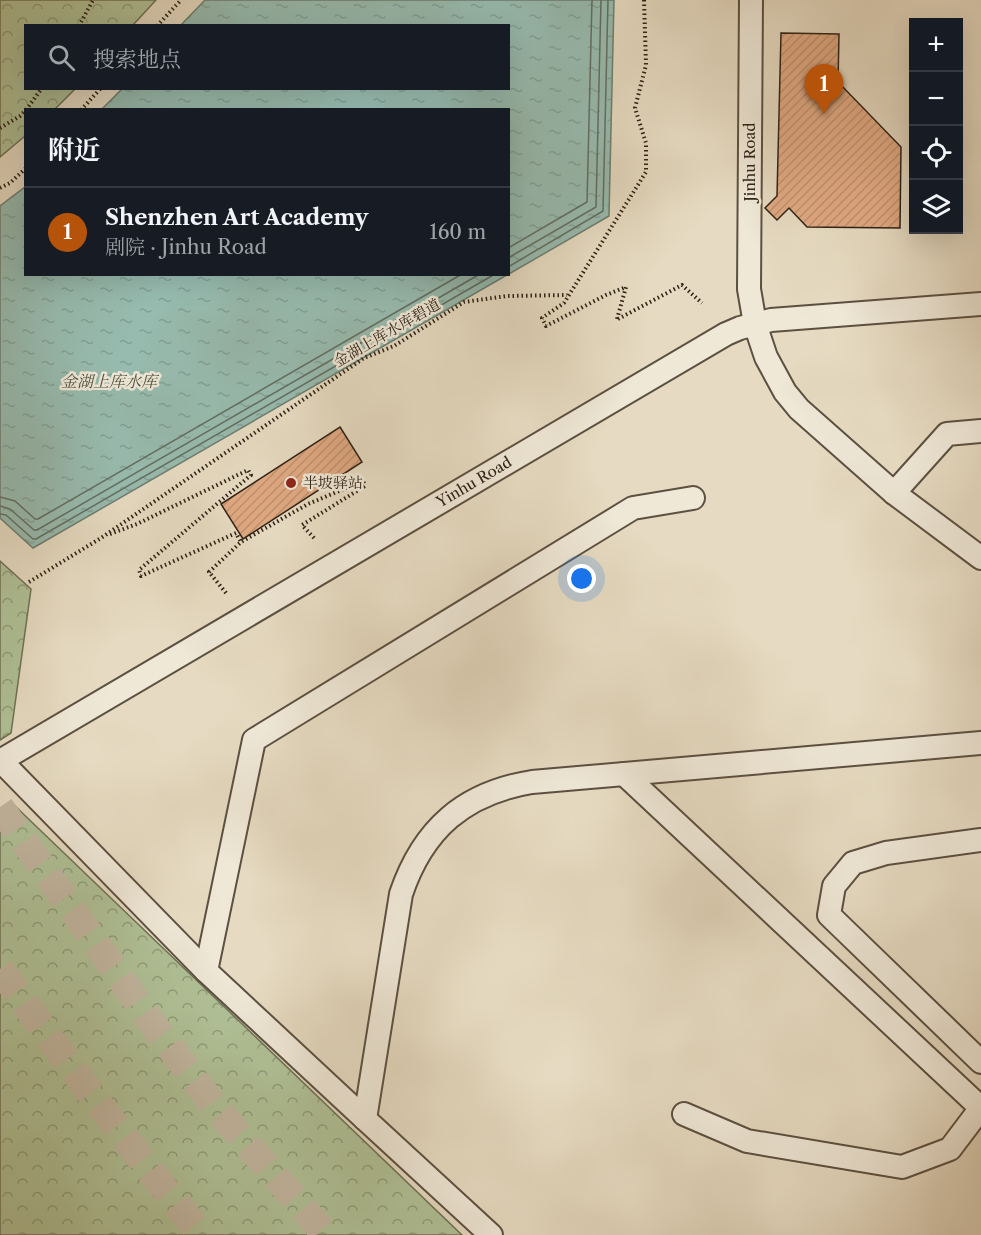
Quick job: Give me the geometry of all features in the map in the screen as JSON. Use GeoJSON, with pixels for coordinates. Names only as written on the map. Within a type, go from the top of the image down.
{"type":"FeatureCollection","features":[{"type":"Feature","properties":{"kind":"street","name":"Jinhu Road"},"geometry":{"type":"LineString","coordinates":[[751,0],[749,274],[755,324],[766,357],[784,392],[799,409],[894,493],[981,558]]}},
{"type":"Feature","properties":{"kind":"street","name":"Yinhu Road"},"geometry":{"type":"LineString","coordinates":[[0,761],[712,342],[740,328],[794,318],[981,303]]}},
{"type":"Feature","properties":{"kind":"street"},"geometry":{"type":"LineString","coordinates":[[894,493],[947,435],[981,431]]}},
{"type":"Feature","properties":{"kind":"street"},"geometry":{"type":"LineString","coordinates":[[206,971],[254,740],[633,508],[693,498]]}},
{"type":"Feature","properties":{"kind":"street"},"geometry":{"type":"LineString","coordinates":[[365,1119],[401,894],[408,872],[418,853],[431,835],[461,808],[495,790],[532,782],[981,743]]}},
{"type":"Feature","properties":{"kind":"street"},"geometry":{"type":"LineString","coordinates":[[0,761],[206,971],[491,1235]]}},
{"type":"Feature","properties":{"kind":"street"},"geometry":{"type":"LineString","coordinates":[[624,774],[981,1108],[950,1149],[902,1167],[747,1141],[684,1114]]}},
{"type":"Feature","properties":{"kind":"street"},"geometry":{"type":"LineString","coordinates":[[981,840],[886,853],[853,862],[834,886],[829,915],[981,1062]]}},
{"type":"Feature","properties":{"kind":"path"},"geometry":{"type":"LineString","coordinates":[[80,24],[93,0]]}},
{"type":"Feature","properties":{"kind":"path"},"geometry":{"type":"LineString","coordinates":[[159,24],[181,0]]}},
{"type":"Feature","properties":{"kind":"path"},"geometry":{"type":"LineString","coordinates":[[644,0],[646,65],[634,108],[646,143],[646,172],[564,303],[542,318],[546,326],[626,287],[617,319],[682,285],[702,303]]}},
{"type":"Feature","properties":{"kind":"path"},"geometry":{"type":"LineString","coordinates":[[27,108],[41,90]]}},
{"type":"Feature","properties":{"kind":"path"},"geometry":{"type":"LineString","coordinates":[[83,108],[98,90]]}},
{"type":"Feature","properties":{"kind":"path"},"geometry":{"type":"LineString","coordinates":[[0,128],[24,112]]}},
{"type":"Feature","properties":{"kind":"path"},"geometry":{"type":"LineString","coordinates":[[0,188],[10,183],[24,170]]}},
{"type":"Feature","properties":{"kind":"path","name":"金湖上库水库碧道"},"geometry":{"type":"LineString","coordinates":[[29,582],[101,538],[364,358],[394,346],[464,302],[507,296],[567,295]]}},
{"type":"Feature","properties":{"kind":"path"},"geometry":{"type":"LineString","coordinates":[[101,538],[137,524],[248,470],[251,475],[139,570],[141,576],[236,533],[241,542]]}},
{"type":"Feature","properties":{"kind":"path"},"geometry":{"type":"LineString","coordinates":[[226,593],[209,572],[241,542],[308,504],[363,481],[365,486],[303,525],[314,538]]}},
{"type":"Feature","properties":{"kind":"green space"},"geometry":{"type":"Polygon","coordinates":[[[0,0],[156,0],[134,24],[24,24],[24,90],[74,90],[56,108],[24,108],[24,137],[0,157],[0,0]]]}},
{"type":"Feature","properties":{"kind":"green space"},"geometry":{"type":"Polygon","coordinates":[[[0,561],[31,589],[11,733],[0,740],[0,561]]]}},
{"type":"Feature","properties":{"kind":"green space"},"geometry":{"type":"Polygon","coordinates":[[[15,806],[462,1235],[0,1235],[0,813],[15,806]]]}},
{"type":"Feature","properties":{"kind":"water"},"geometry":{"type":"Polygon","coordinates":[[[205,0],[614,0],[609,216],[510,273],[510,108],[103,108],[121,90],[510,90],[510,24],[182,24],[205,0]]]}},
{"type":"Feature","properties":{"kind":"water","name":"金湖上库水库"},"geometry":{"type":"Polygon","coordinates":[[[24,188],[24,276],[505,276],[33,548],[0,518],[0,206],[24,188]]]}},
{"type":"Feature","properties":{"kind":"building"},"geometry":{"type":"Polygon","coordinates":[[[781,33],[839,34],[838,82],[901,147],[900,228],[807,227],[789,208],[777,220],[765,208],[777,196],[781,33]]]}},
{"type":"Feature","properties":{"kind":"building","name":"半坡驿站"},"geometry":{"type":"Polygon","coordinates":[[[340,427],[362,462],[243,539],[221,504],[340,427]]]}},
{"type":"Feature","properties":{"kind":"tunnel"},"geometry":{"type":"LineString","coordinates":[[0,807],[152,1023],[214,1106],[326,1235]]}},
{"type":"Feature","properties":{"kind":"tunnel"},"geometry":{"type":"LineString","coordinates":[[0,969],[99,1104],[202,1235]]}},
{"type":"Feature","properties":{"kind":"place","name":"Shenzhen Art Academy"},"geometry":{"type":"Point","coordinates":[824,114]}},
{"type":"Feature","properties":{"kind":"place","name":"半坡驿站"},"geometry":{"type":"Point","coordinates":[291,483]}}]}
